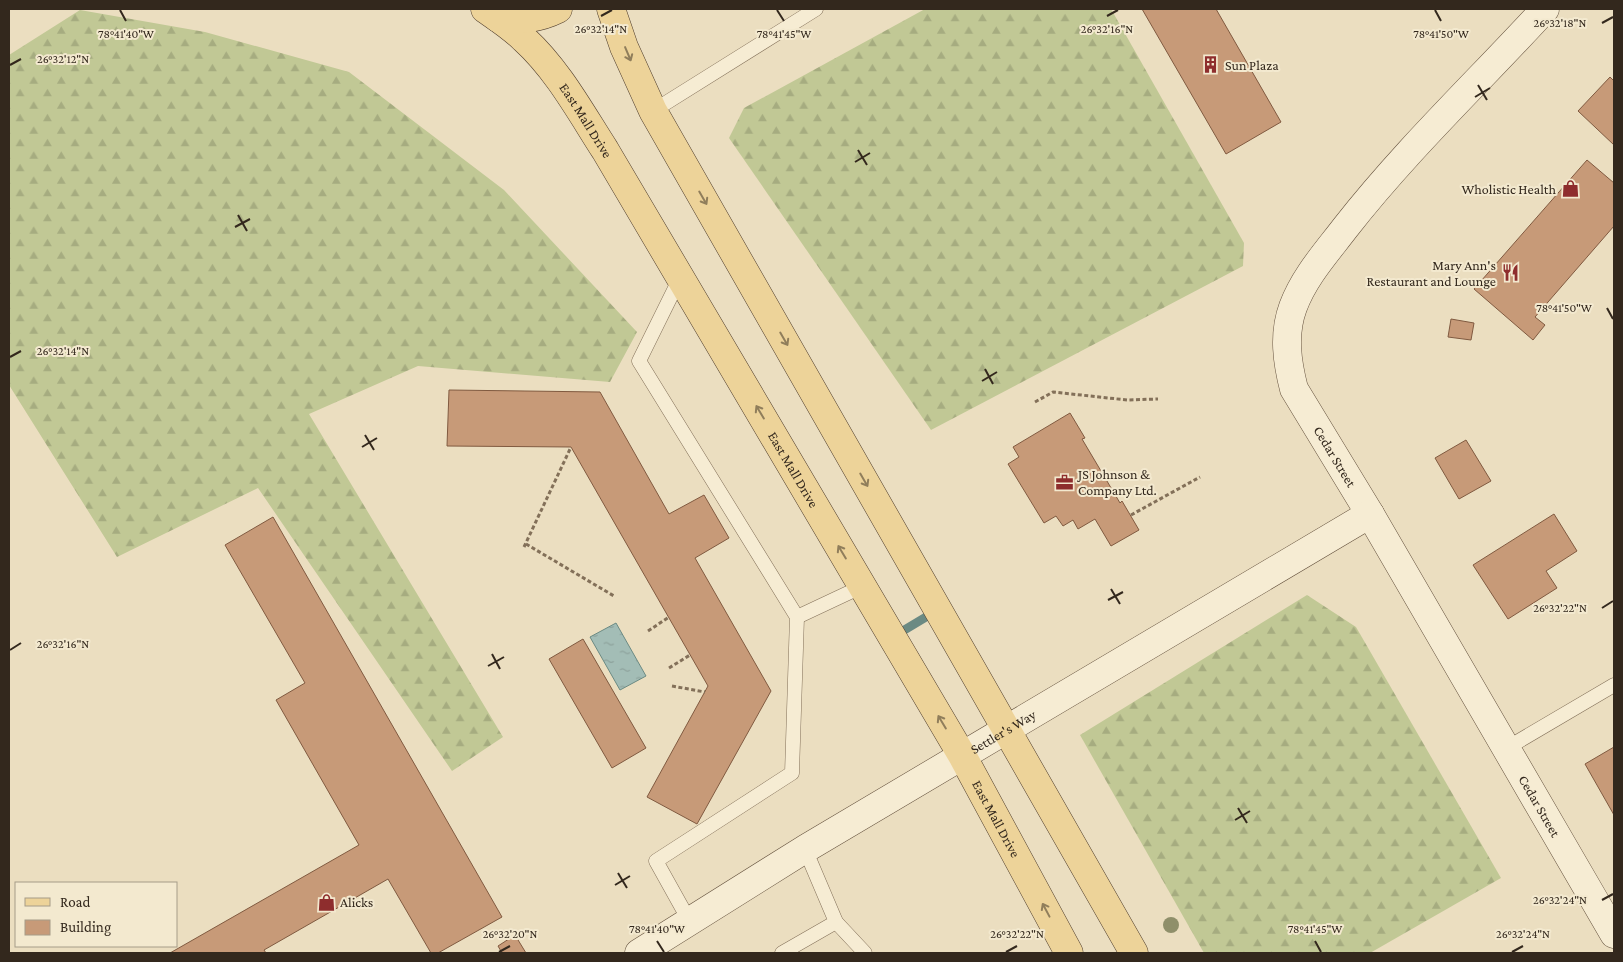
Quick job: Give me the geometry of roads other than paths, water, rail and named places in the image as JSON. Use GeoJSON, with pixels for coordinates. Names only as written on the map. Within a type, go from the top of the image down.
{"type":"FeatureCollection","features":[{"type":"Feature","properties":{"kind":"main road"},"geometry":{"type":"LineString","coordinates":[[492,14],[525,20],[545,15],[558,9]]}},
{"type":"Feature","properties":{"kind":"main road"},"geometry":{"type":"LineString","coordinates":[[611,9],[624,47],[653,111],[1134,953]]}},
{"type":"Feature","properties":{"kind":"main road","name":"Cedar Street"},"geometry":{"type":"LineString","coordinates":[[1545,9],[1371,196],[1309,275],[1292,309],[1286,344],[1288,366],[1294,389],[1370,514],[1614,934]]}},
{"type":"Feature","properties":{"kind":"main road","name":"East Mall Drive"},"geometry":{"type":"LineString","coordinates":[[492,14],[524,39],[562,84],[605,150],[963,757],[1069,953]]}},
{"type":"Feature","properties":{"kind":"main road","name":"Settler's Way"},"geometry":{"type":"LineString","coordinates":[[653,950],[690,922],[805,849],[1370,514]]}},
{"type":"Feature","properties":{"kind":"lane"},"geometry":{"type":"LineString","coordinates":[[653,111],[816,9]]}},
{"type":"Feature","properties":{"kind":"lane"},"geometry":{"type":"LineString","coordinates":[[680,278],[639,361],[797,616],[792,773],[656,861],[690,922]]}},
{"type":"Feature","properties":{"kind":"lane"},"geometry":{"type":"LineString","coordinates":[[797,616],[863,586]]}},
{"type":"Feature","properties":{"kind":"lane"},"geometry":{"type":"LineString","coordinates":[[1507,748],[1614,685]]}},
{"type":"Feature","properties":{"kind":"lane"},"geometry":{"type":"LineString","coordinates":[[805,849],[836,922],[865,953]]}},
{"type":"Feature","properties":{"kind":"lane"},"geometry":{"type":"LineString","coordinates":[[782,953],[836,922]]}},
{"type":"Feature","properties":{"kind":"water"},"geometry":{"type":"Polygon","coordinates":[[[616,623],[646,676],[620,690],[590,637],[616,623]]]}},
{"type":"Feature","properties":{"kind":"waterway"},"geometry":{"type":"LineString","coordinates":[[896,635],[936,611]]}},
{"type":"Feature","properties":{"kind":"place","name":"Sun Plaza"},"geometry":{"type":"Point","coordinates":[1211,65]}},
{"type":"Feature","properties":{"kind":"place","name":"Wholistic Health"},"geometry":{"type":"Point","coordinates":[1570,189]}},
{"type":"Feature","properties":{"kind":"place","name":"Mary Ann's Restaurant and Lounge"},"geometry":{"type":"Point","coordinates":[1510,273]}},
{"type":"Feature","properties":{"kind":"place","name":"JS Johnson & Company Ltd."},"geometry":{"type":"Point","coordinates":[1064,482]}},
{"type":"Feature","properties":{"kind":"place","name":"Alicks"},"geometry":{"type":"Point","coordinates":[326,902]}}]}
